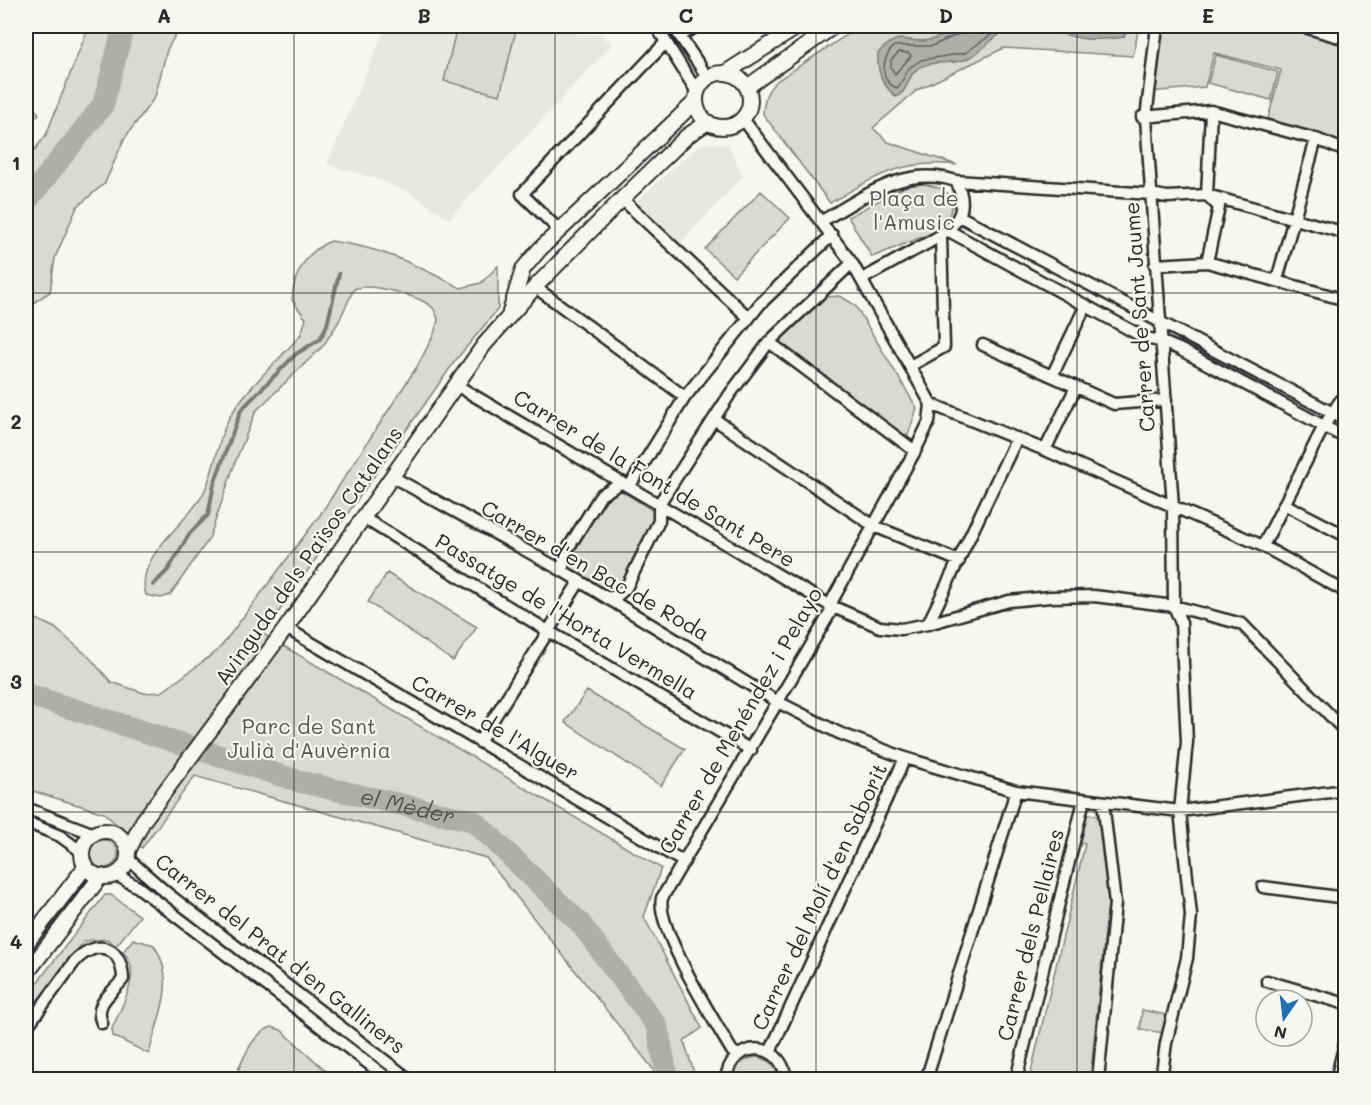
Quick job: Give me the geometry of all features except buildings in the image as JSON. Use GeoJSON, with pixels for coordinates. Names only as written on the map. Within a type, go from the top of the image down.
{"type":"FeatureCollection","features":[{"type":"Feature","properties":{"kind":"street"},"geometry":{"type":"LineString","coordinates":[[656,26],[697,97],[701,117],[708,122],[726,127],[743,119],[750,104],[747,87],[738,78],[725,73]]}},
{"type":"Feature","properties":{"kind":"street"},"geometry":{"type":"LineString","coordinates":[[673,26],[708,78]]}},
{"type":"Feature","properties":{"kind":"street"},"geometry":{"type":"LineString","coordinates":[[680,36],[697,26]]}},
{"type":"Feature","properties":{"kind":"street"},"geometry":{"type":"LineString","coordinates":[[697,97],[708,78],[725,73],[799,26]]}},
{"type":"Feature","properties":{"kind":"street"},"geometry":{"type":"LineString","coordinates":[[747,87],[834,26]]}},
{"type":"Feature","properties":{"kind":"street","name":"Carrer de Sant Jaume"},"geometry":{"type":"LineString","coordinates":[[1157,26],[1144,118],[1173,507],[1174,606],[1181,623],[1187,742],[1180,811],[1191,915],[1187,958],[1166,1043],[1161,1080]]}},
{"type":"Feature","properties":{"kind":"street"},"geometry":{"type":"LineString","coordinates":[[1301,26],[1346,39]]}},
{"type":"Feature","properties":{"kind":"street"},"geometry":{"type":"LineString","coordinates":[[559,230],[522,194],[666,42]]}},
{"type":"Feature","properties":{"kind":"street","name":"Avinguda dels Països Catalans"},"geometry":{"type":"LineString","coordinates":[[509,316],[523,269],[559,230],[697,97]]}},
{"type":"Feature","properties":{"kind":"street"},"geometry":{"type":"LineString","coordinates":[[1206,195],[1211,111]]}},
{"type":"Feature","properties":{"kind":"street"},"geometry":{"type":"LineString","coordinates":[[1144,118],[1211,111],[1316,139],[1346,151]]}},
{"type":"Feature","properties":{"kind":"street"},"geometry":{"type":"LineString","coordinates":[[743,119],[852,263],[931,404],[1017,438],[1263,546],[1346,592]]}},
{"type":"Feature","properties":{"kind":"street","name":"Avinguda dels Països Catalans"},"geometry":{"type":"LineString","coordinates":[[128,855],[143,821],[286,628],[456,385],[509,316],[622,199],[687,136],[708,122]]}},
{"type":"Feature","properties":{"kind":"street"},"geometry":{"type":"LineString","coordinates":[[1277,280],[1316,139]]}},
{"type":"Feature","properties":{"kind":"street"},"geometry":{"type":"LineString","coordinates":[[822,221],[873,192],[907,177],[938,175],[956,181],[1167,197],[1206,195],[1346,233]]}},
{"type":"Feature","properties":{"kind":"street"},"geometry":{"type":"LineString","coordinates":[[862,279],[945,233],[959,216],[963,203],[956,181]]}},
{"type":"Feature","properties":{"kind":"street"},"geometry":{"type":"LineString","coordinates":[[1206,195],[1219,207],[1207,262]]}},
{"type":"Feature","properties":{"kind":"street"},"geometry":{"type":"LineString","coordinates":[[622,199],[749,318]]}},
{"type":"Feature","properties":{"kind":"street"},"geometry":{"type":"LineString","coordinates":[[959,216],[1346,420]]}},
{"type":"Feature","properties":{"kind":"street"},"geometry":{"type":"LineString","coordinates":[[945,233],[1145,338],[1160,341],[1346,438]]}},
{"type":"Feature","properties":{"kind":"street"},"geometry":{"type":"LineString","coordinates":[[910,366],[944,347],[945,233]]}},
{"type":"Feature","properties":{"kind":"street"},"geometry":{"type":"LineString","coordinates":[[563,571],[564,555],[601,495],[625,484],[685,397],[749,318],[832,235]]}},
{"type":"Feature","properties":{"kind":"street"},"geometry":{"type":"LineString","coordinates":[[1155,265],[1207,262],[1346,300]]}},
{"type":"Feature","properties":{"kind":"street"},"geometry":{"type":"LineString","coordinates":[[607,598],[617,596],[626,588],[659,521],[659,504],[714,419],[770,342],[852,263]]}},
{"type":"Feature","properties":{"kind":"street"},"geometry":{"type":"LineString","coordinates":[[535,287],[685,397]]}},
{"type":"Feature","properties":{"kind":"street"},"geometry":{"type":"LineString","coordinates":[[1052,376],[1086,306]]}},
{"type":"Feature","properties":{"kind":"street"},"geometry":{"type":"LineString","coordinates":[[770,342],[915,451]]}},
{"type":"Feature","properties":{"kind":"street"},"geometry":{"type":"LineString","coordinates":[[983,345],[1114,404],[1166,400]]}},
{"type":"Feature","properties":{"kind":"street","name":"Carrer de la Font de Sant Pere"},"geometry":{"type":"LineString","coordinates":[[456,385],[831,606],[880,627],[901,629],[928,624],[1009,601],[1050,597],[1094,596],[1174,606],[1242,624],[1346,732]]}},
{"type":"Feature","properties":{"kind":"street"},"geometry":{"type":"LineString","coordinates":[[1045,450],[1076,387]]}},
{"type":"Feature","properties":{"kind":"street"},"geometry":{"type":"LineString","coordinates":[[1263,546],[1324,426],[1346,392]]}},
{"type":"Feature","properties":{"kind":"street","name":"Carrer de Menéndez i Pelayo"},"geometry":{"type":"LineString","coordinates":[[738,1055],[732,1051],[695,986],[662,918],[662,898],[830,613],[831,606],[915,451],[929,422],[931,404]]}},
{"type":"Feature","properties":{"kind":"street"},"geometry":{"type":"LineString","coordinates":[[714,419],[874,526],[959,561]]}},
{"type":"Feature","properties":{"kind":"street"},"geometry":{"type":"LineString","coordinates":[[928,624],[1017,438]]}},
{"type":"Feature","properties":{"kind":"street","name":"Carrer d'en Bac de Roda"},"geometry":{"type":"LineString","coordinates":[[391,476],[563,571],[778,702],[839,733],[905,758],[1016,791],[1180,811],[1346,790]]}},
{"type":"Feature","properties":{"kind":"street"},"geometry":{"type":"LineString","coordinates":[[1284,504],[1346,536]]}},
{"type":"Feature","properties":{"kind":"street","name":"Passatge de l'Horta Vermella"},"geometry":{"type":"LineString","coordinates":[[362,517],[548,631],[751,750]]}},
{"type":"Feature","properties":{"kind":"street"},"geometry":{"type":"LineString","coordinates":[[479,742],[579,582]]}},
{"type":"Feature","properties":{"kind":"street","name":"Carrer de l'Alguer"},"geometry":{"type":"LineString","coordinates":[[286,628],[684,862]]}},
{"type":"Feature","properties":{"kind":"street","name":"Carrer del Molí d'en Saborit"},"geometry":{"type":"LineString","coordinates":[[770,1052],[905,758]]}},
{"type":"Feature","properties":{"kind":"street"},"geometry":{"type":"LineString","coordinates":[[926,1080],[1016,791]]}},
{"type":"Feature","properties":{"kind":"street","name":"Carrer dels Pellaires"},"geometry":{"type":"LineString","coordinates":[[1016,1080],[1084,800]]}},
{"type":"Feature","properties":{"kind":"street"},"geometry":{"type":"LineString","coordinates":[[1098,1080],[1115,903],[1103,802]]}},
{"type":"Feature","properties":{"kind":"street"},"geometry":{"type":"LineString","coordinates":[[26,808],[94,834]]}},
{"type":"Feature","properties":{"kind":"street","name":"Avinguda dels Països Catalans"},"geometry":{"type":"LineString","coordinates":[[115,833],[143,821]]}},
{"type":"Feature","properties":{"kind":"street"},"geometry":{"type":"LineString","coordinates":[[26,822],[60,836],[84,859],[108,875]]}},
{"type":"Feature","properties":{"kind":"street"},"geometry":{"type":"LineString","coordinates":[[26,944],[84,859],[86,842],[94,834],[105,831],[115,833],[125,842],[128,855],[124,866],[108,875],[26,974]]}},
{"type":"Feature","properties":{"kind":"street","name":"Carrer del Prat d'en Galliners"},"geometry":{"type":"LineString","coordinates":[[128,855],[168,894],[410,1080]]}},
{"type":"Feature","properties":{"kind":"street","name":"Carrer del Prat d'en Galliners"},"geometry":{"type":"LineString","coordinates":[[108,875],[138,887],[390,1080]]}},
{"type":"Feature","properties":{"kind":"street"},"geometry":{"type":"LineString","coordinates":[[1263,887],[1346,898]]}},
{"type":"Feature","properties":{"kind":"street"},"geometry":{"type":"LineString","coordinates":[[26,1028],[75,961],[85,951],[96,946],[105,948],[117,956],[123,965],[123,979],[100,1006],[98,1015],[102,1023]]}},
{"type":"Feature","properties":{"kind":"street"},"geometry":{"type":"LineString","coordinates":[[1267,981],[1346,1004]]}},
{"type":"Feature","properties":{"kind":"street"},"geometry":{"type":"LineString","coordinates":[[1336,1080],[1346,1040]]}},
{"type":"Feature","properties":{"kind":"street"},"geometry":{"type":"LineString","coordinates":[[726,1080],[727,1070],[738,1055],[753,1049],[770,1052],[783,1064],[786,1080]]}},
{"type":"Feature","properties":{"kind":"shaded area"},"geometry":{"type":"Polygon","coordinates":[[[386,26],[564,26],[578,34],[601,34],[612,45],[449,219],[412,194],[381,180],[327,164],[386,26]]]}},
{"type":"Feature","properties":{"kind":"shaded area"},"geometry":{"type":"Polygon","coordinates":[[[715,143],[729,146],[743,176],[680,244],[636,202],[699,145],[715,143]]]}},
{"type":"Feature","properties":{"kind":"green space"},"geometry":{"type":"Polygon","coordinates":[[[89,26],[180,26],[167,50],[155,97],[124,139],[105,183],[77,207],[55,258],[50,292],[36,301],[26,314],[26,161],[46,135],[89,26]]]}},
{"type":"Feature","properties":{"kind":"green space"},"geometry":{"type":"Polygon","coordinates":[[[457,26],[517,26],[500,95],[444,81],[457,26]]]}},
{"type":"Feature","properties":{"kind":"green space"},"geometry":{"type":"Polygon","coordinates":[[[860,26],[1139,26],[1133,56],[1004,48],[917,90],[873,128],[888,142],[957,165],[904,167],[876,178],[830,203],[763,114],[764,104],[768,91],[778,80],[860,26]]]}},
{"type":"Feature","properties":{"kind":"green space"},"geometry":{"type":"Polygon","coordinates":[[[1157,26],[1301,26],[1345,39],[1345,151],[1266,126],[1281,70],[1214,53],[1205,87],[1149,92],[1157,26]]]}},
{"type":"Feature","properties":{"kind":"green space"},"geometry":{"type":"Polygon","coordinates":[[[1216,55],[1278,72],[1271,100],[1208,83],[1216,55]]]}},
{"type":"Feature","properties":{"kind":"green space"},"geometry":{"type":"Polygon","coordinates":[[[26,99],[39,114],[26,127],[26,99]]]}},
{"type":"Feature","properties":{"kind":"green space","name":"Plaça de l'Amusic"},"geometry":{"type":"Polygon","coordinates":[[[924,184],[943,189],[954,200],[947,222],[937,231],[872,257],[848,217],[906,186],[924,184]]]}},
{"type":"Feature","properties":{"kind":"green space"},"geometry":{"type":"Polygon","coordinates":[[[761,191],[790,218],[734,276],[705,249],[761,191]]]}},
{"type":"Feature","properties":{"kind":"green space","name":"Parc de Sant Julià d'Auvèrnia"},"geometry":{"type":"Polygon","coordinates":[[[331,241],[383,253],[413,264],[461,288],[481,283],[498,266],[498,309],[455,361],[263,634],[661,868],[644,917],[702,1028],[684,1041],[696,1079],[655,1079],[653,1069],[486,858],[195,776],[142,848],[104,813],[26,789],[26,614],[55,628],[89,657],[111,682],[144,693],[162,692],[223,644],[320,515],[418,365],[434,334],[438,320],[433,309],[426,303],[394,291],[371,287],[354,289],[338,323],[323,346],[256,411],[236,460],[209,539],[170,595],[161,598],[146,595],[144,581],[147,568],[163,543],[202,496],[228,420],[249,390],[301,334],[306,319],[292,300],[295,281],[308,257],[322,245],[331,241]]]}},
{"type":"Feature","properties":{"kind":"green space"},"geometry":{"type":"Polygon","coordinates":[[[840,296],[855,305],[917,408],[907,438],[779,341],[826,297],[840,296]]]}},
{"type":"Feature","properties":{"kind":"green space"},"geometry":{"type":"Polygon","coordinates":[[[620,490],[652,510],[655,518],[622,583],[615,590],[609,591],[587,580],[567,564],[607,496],[612,491],[620,490]]]}},
{"type":"Feature","properties":{"kind":"green space"},"geometry":{"type":"Polygon","coordinates":[[[387,573],[477,627],[453,661],[368,602],[387,573]]]}},
{"type":"Feature","properties":{"kind":"green space"},"geometry":{"type":"Polygon","coordinates":[[[587,691],[685,749],[661,786],[565,722],[587,691]]]}},
{"type":"Feature","properties":{"kind":"green space"},"geometry":{"type":"Polygon","coordinates":[[[1083,813],[1103,817],[1108,903],[1090,1079],[1029,1080],[1085,844],[1076,841],[1083,813]]]}},
{"type":"Feature","properties":{"kind":"green space"},"geometry":{"type":"Polygon","coordinates":[[[104,840],[114,844],[118,854],[114,864],[104,868],[94,864],[90,854],[94,844],[104,840]]]}},
{"type":"Feature","properties":{"kind":"green space"},"geometry":{"type":"Polygon","coordinates":[[[105,895],[111,895],[140,916],[116,946],[107,939],[84,941],[26,1017],[26,997],[105,895]]]}},
{"type":"Feature","properties":{"kind":"green space"},"geometry":{"type":"Polygon","coordinates":[[[133,939],[154,945],[165,973],[164,999],[149,1054],[113,1036],[112,1029],[129,989],[131,969],[129,960],[123,952],[133,939]]]}},
{"type":"Feature","properties":{"kind":"green space"},"geometry":{"type":"Polygon","coordinates":[[[1142,1010],[1167,1015],[1163,1033],[1140,1029],[1142,1010]]]}},
{"type":"Feature","properties":{"kind":"green space"},"geometry":{"type":"Polygon","coordinates":[[[272,1027],[281,1030],[335,1079],[234,1079],[253,1041],[272,1027]]]}},
{"type":"Feature","properties":{"kind":"green space"},"geometry":{"type":"Polygon","coordinates":[[[756,1057],[772,1064],[778,1079],[734,1079],[740,1064],[756,1057]]]}},
{"type":"Feature","properties":{"kind":"water"},"geometry":{"type":"Polygon","coordinates":[[[965,26],[1128,27],[1124,37],[1110,39],[1078,38],[1033,27],[1014,28],[1001,33],[967,59],[925,65],[919,68],[912,75],[905,89],[896,97],[887,87],[881,78],[878,60],[878,53],[886,45],[898,39],[920,41],[934,39],[965,26]]]}},
{"type":"Feature","properties":{"kind":"waterway"},"geometry":{"type":"LineString","coordinates":[[26,202],[103,105],[124,26]]}},
{"type":"Feature","properties":{"kind":"waterway"},"geometry":{"type":"LineString","coordinates":[[153,585],[168,570],[190,533],[208,515],[214,484],[241,410],[296,354],[320,339],[327,325],[339,274]]}},
{"type":"Feature","properties":{"kind":"waterway","name":"el Mèder"},"geometry":{"type":"LineString","coordinates":[[26,694],[301,782],[474,821],[580,923],[657,1026],[668,1080]]}}]}
